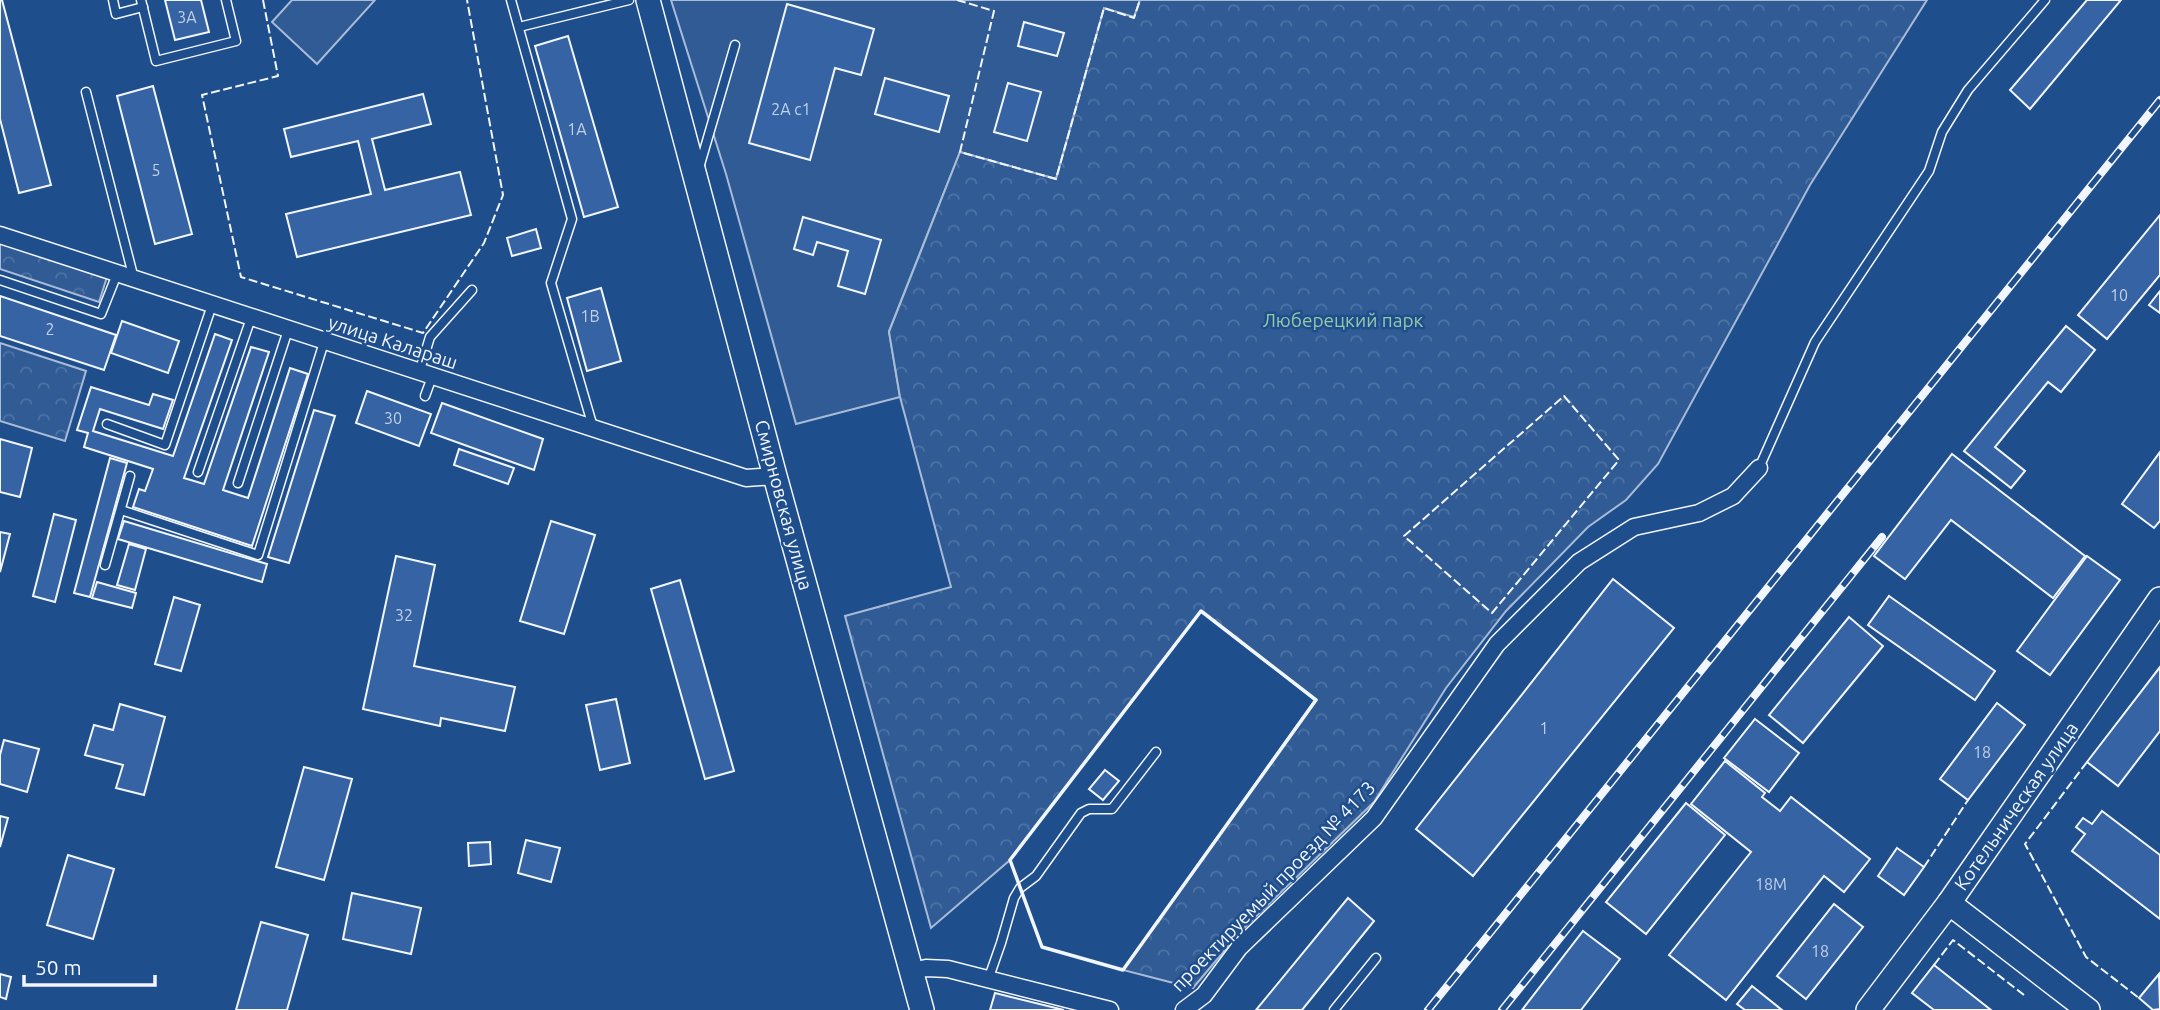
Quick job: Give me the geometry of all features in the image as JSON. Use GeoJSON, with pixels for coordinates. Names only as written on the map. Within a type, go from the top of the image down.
{"type":"FeatureCollection","features":[{"type":"Feature","properties":{"kind":"main road","name":"Смирновская улица"},"geometry":{"type":"LineString","coordinates":[[648,0],[922,1010]]}},
{"type":"Feature","properties":{"kind":"main road","name":"Котельническая улица"},"geometry":{"type":"LineString","coordinates":[[1868,1010],[1949,902],[2160,599]]}},
{"type":"Feature","properties":{"kind":"main road"},"geometry":{"type":"LineString","coordinates":[[1949,902],[2088,1010]]}},
{"type":"Feature","properties":{"kind":"street","name":"улица Калараш"},"geometry":{"type":"LineString","coordinates":[[0,235],[746,478],[775,475]]}},
{"type":"Feature","properties":{"kind":"street","name":"проектируемый проезд № 4173"},"geometry":{"type":"LineString","coordinates":[[1184,1010],[1204,995],[1239,948],[1374,818],[1497,644],[1579,562],[1633,527],[1699,513],[1733,496],[1759,468]]}},
{"type":"Feature","properties":{"kind":"street"},"geometry":{"type":"LineString","coordinates":[[912,971],[926,968],[948,969],[1110,1010]]}},
{"type":"Feature","properties":{"kind":"lane"},"geometry":{"type":"LineString","coordinates":[[113,0],[116,14],[142,4],[156,61],[236,41],[226,0]]}},
{"type":"Feature","properties":{"kind":"lane"},"geometry":{"type":"LineString","coordinates":[[512,0],[572,219],[551,283],[594,430]]}},
{"type":"Feature","properties":{"kind":"lane"},"geometry":{"type":"LineString","coordinates":[[519,27],[629,0]]}},
{"type":"Feature","properties":{"kind":"lane"},"geometry":{"type":"LineString","coordinates":[[1759,468],[1815,342],[1929,171],[1941,132],[1968,90],[2045,0]]}},
{"type":"Feature","properties":{"kind":"lane"},"geometry":{"type":"LineString","coordinates":[[696,178],[735,45]]}},
{"type":"Feature","properties":{"kind":"lane"},"geometry":{"type":"LineString","coordinates":[[86,92],[134,279]]}},
{"type":"Feature","properties":{"kind":"lane"},"geometry":{"type":"LineString","coordinates":[[0,280],[102,314],[117,274]]}},
{"type":"Feature","properties":{"kind":"lane"},"geometry":{"type":"LineString","coordinates":[[425,396],[430,337],[472,290]]}},
{"type":"Feature","properties":{"kind":"lane"},"geometry":{"type":"LineString","coordinates":[[107,424],[165,445],[212,305]]}},
{"type":"Feature","properties":{"kind":"lane"},"geometry":{"type":"LineString","coordinates":[[198,472],[251,318]]}},
{"type":"Feature","properties":{"kind":"lane"},"geometry":{"type":"LineString","coordinates":[[238,483],[288,330]]}},
{"type":"Feature","properties":{"kind":"lane"},"geometry":{"type":"LineString","coordinates":[[121,510],[258,555],[324,342]]}},
{"type":"Feature","properties":{"kind":"lane"},"geometry":{"type":"LineString","coordinates":[[105,565],[130,476]]}},
{"type":"Feature","properties":{"kind":"lane"},"geometry":{"type":"LineString","coordinates":[[988,980],[1002,943],[1009,910],[1020,888],[1035,876],[1081,813],[1089,809],[1112,809],[1156,752]]}},
{"type":"Feature","properties":{"kind":"lane"},"geometry":{"type":"LineString","coordinates":[[1335,1010],[1376,958]]}},
{"type":"Feature","properties":{"kind":"shaded area"},"geometry":{"type":"Polygon","coordinates":[[[292,0],[375,0],[317,64],[272,22],[292,0]]]}},
{"type":"Feature","properties":{"kind":"shaded area"},"geometry":{"type":"Polygon","coordinates":[[[671,0],[1140,0],[1134,18],[1104,9],[1056,179],[960,152],[889,331],[900,397],[796,424],[726,174],[671,0]]]}},
{"type":"Feature","properties":{"kind":"green space","name":"Люберецкий парк"},"geometry":{"type":"Polygon","coordinates":[[[1140,0],[1927,0],[1810,185],[1658,464],[1626,500],[1588,527],[1506,611],[1446,688],[1374,802],[1241,931],[1193,988],[1123,970],[1315,700],[1201,611],[1010,860],[931,928],[845,616],[951,587],[900,397],[889,332],[960,152],[1056,179],[1104,8],[1134,17],[1140,0]]]}},
{"type":"Feature","properties":{"kind":"green space"},"geometry":{"type":"Polygon","coordinates":[[[0,242],[107,277],[99,302],[0,269],[0,242]]]}},
{"type":"Feature","properties":{"kind":"green space"},"geometry":{"type":"Polygon","coordinates":[[[0,343],[86,371],[65,441],[0,421],[0,343]]]}},
{"type":"Feature","properties":{"kind":"building"},"geometry":{"type":"Polygon","coordinates":[[[0,0],[51,185],[19,193],[0,119],[0,0]]]}},
{"type":"Feature","properties":{"kind":"building"},"geometry":{"type":"Polygon","coordinates":[[[165,0],[201,0],[209,32],[175,40],[165,0]]]}},
{"type":"Feature","properties":{"kind":"building"},"geometry":{"type":"Polygon","coordinates":[[[2087,0],[2121,0],[2030,109],[2010,90],[2087,0]]]}},
{"type":"Feature","properties":{"kind":"building"},"geometry":{"type":"Polygon","coordinates":[[[787,4],[874,29],[861,75],[835,68],[810,160],[749,143],[787,4]]]}},
{"type":"Feature","properties":{"kind":"building"},"geometry":{"type":"Polygon","coordinates":[[[1024,22],[1064,33],[1057,56],[1018,46],[1024,22]]]}},
{"type":"Feature","properties":{"kind":"building"},"geometry":{"type":"Polygon","coordinates":[[[568,36],[618,207],[584,217],[535,46],[568,36]]]}},
{"type":"Feature","properties":{"kind":"building"},"geometry":{"type":"Polygon","coordinates":[[[885,78],[949,96],[939,132],[875,114],[885,78]]]}},
{"type":"Feature","properties":{"kind":"building"},"geometry":{"type":"Polygon","coordinates":[[[1008,83],[1041,92],[1027,141],[994,132],[1008,83]]]}},
{"type":"Feature","properties":{"kind":"building"},"geometry":{"type":"Polygon","coordinates":[[[153,86],[192,234],[155,244],[117,96],[153,86]]]}},
{"type":"Feature","properties":{"kind":"building"},"geometry":{"type":"Polygon","coordinates":[[[423,94],[431,124],[372,139],[385,190],[460,172],[471,215],[297,257],[286,214],[371,194],[358,141],[291,157],[284,129],[423,94]]]}},
{"type":"Feature","properties":{"kind":"building"},"geometry":{"type":"Polygon","coordinates":[[[2160,215],[2160,275],[2107,339],[2078,315],[2160,215]]]}},
{"type":"Feature","properties":{"kind":"building"},"geometry":{"type":"Polygon","coordinates":[[[803,217],[881,240],[865,294],[838,286],[848,251],[817,242],[813,255],[794,249],[803,217]]]}},
{"type":"Feature","properties":{"kind":"building"},"geometry":{"type":"Polygon","coordinates":[[[536,229],[541,248],[512,256],[507,238],[536,229]]]}},
{"type":"Feature","properties":{"kind":"building"},"geometry":{"type":"Polygon","coordinates":[[[601,288],[621,361],[587,371],[567,298],[601,288]]]}},
{"type":"Feature","properties":{"kind":"building"},"geometry":{"type":"Polygon","coordinates":[[[2160,291],[2160,313],[2149,305],[2160,291]]]}},
{"type":"Feature","properties":{"kind":"building"},"geometry":{"type":"Polygon","coordinates":[[[0,296],[116,335],[104,370],[0,336],[0,296]]]}},
{"type":"Feature","properties":{"kind":"building"},"geometry":{"type":"Polygon","coordinates":[[[122,321],[179,341],[168,373],[111,353],[122,321]]]}},
{"type":"Feature","properties":{"kind":"building"},"geometry":{"type":"Polygon","coordinates":[[[2066,326],[2095,350],[2061,392],[2048,382],[1995,447],[2025,471],[2011,488],[1964,451],[2066,326]]]}},
{"type":"Feature","properties":{"kind":"building"},"geometry":{"type":"Polygon","coordinates":[[[215,334],[232,340],[184,478],[204,484],[251,347],[269,352],[223,490],[248,498],[290,368],[308,374],[252,546],[133,507],[139,489],[145,491],[153,469],[84,447],[88,433],[77,430],[91,387],[149,405],[153,394],[173,400],[163,429],[100,409],[93,431],[173,456],[215,334]]]}},
{"type":"Feature","properties":{"kind":"building"},"geometry":{"type":"Polygon","coordinates":[[[367,391],[431,414],[419,446],[356,423],[367,391]]]}},
{"type":"Feature","properties":{"kind":"building"},"geometry":{"type":"Polygon","coordinates":[[[442,403],[543,439],[534,470],[431,433],[442,403]]]}},
{"type":"Feature","properties":{"kind":"building"},"geometry":{"type":"Polygon","coordinates":[[[314,410],[335,416],[289,563],[268,557],[314,410]]]}},
{"type":"Feature","properties":{"kind":"building"},"geometry":{"type":"Polygon","coordinates":[[[0,439],[32,448],[20,497],[0,492],[0,439]]]}},
{"type":"Feature","properties":{"kind":"building"},"geometry":{"type":"Polygon","coordinates":[[[459,449],[514,468],[508,484],[454,465],[459,449]]]}},
{"type":"Feature","properties":{"kind":"building"},"geometry":{"type":"Polygon","coordinates":[[[2160,452],[2160,521],[2154,528],[2122,504],[2160,452]]]}},
{"type":"Feature","properties":{"kind":"building"},"geometry":{"type":"Polygon","coordinates":[[[1952,454],[2085,556],[2053,598],[1951,520],[1905,579],[1874,556],[1952,454]]]}},
{"type":"Feature","properties":{"kind":"building"},"geometry":{"type":"Polygon","coordinates":[[[110,458],[127,463],[90,597],[74,593],[110,458]]]}},
{"type":"Feature","properties":{"kind":"building"},"geometry":{"type":"Polygon","coordinates":[[[54,514],[76,520],[55,602],[33,596],[54,514]]]}},
{"type":"Feature","properties":{"kind":"building"},"geometry":{"type":"Polygon","coordinates":[[[124,521],[267,564],[262,582],[118,539],[124,521]]]}},
{"type":"Feature","properties":{"kind":"building"},"geometry":{"type":"Polygon","coordinates":[[[551,521],[595,535],[564,634],[520,621],[551,521]]]}},
{"type":"Feature","properties":{"kind":"building"},"geometry":{"type":"Polygon","coordinates":[[[0,532],[10,534],[0,572],[0,532]]]}},
{"type":"Feature","properties":{"kind":"building"},"geometry":{"type":"Polygon","coordinates":[[[129,544],[146,549],[135,590],[117,585],[129,544]]]}},
{"type":"Feature","properties":{"kind":"building"},"geometry":{"type":"Polygon","coordinates":[[[396,556],[435,565],[414,666],[515,687],[505,731],[441,718],[440,726],[363,709],[396,556]]]}},
{"type":"Feature","properties":{"kind":"building"},"geometry":{"type":"Polygon","coordinates":[[[2087,556],[2120,580],[2050,675],[2017,651],[2087,556]]]}},
{"type":"Feature","properties":{"kind":"building"},"geometry":{"type":"Polygon","coordinates":[[[1613,579],[1674,628],[1473,876],[1416,829],[1613,579]]]}},
{"type":"Feature","properties":{"kind":"building"},"geometry":{"type":"Polygon","coordinates":[[[680,580],[734,771],[705,779],[651,589],[680,580]]]}},
{"type":"Feature","properties":{"kind":"building"},"geometry":{"type":"Polygon","coordinates":[[[97,582],[136,593],[132,608],[92,598],[97,582]]]}},
{"type":"Feature","properties":{"kind":"building"},"geometry":{"type":"Polygon","coordinates":[[[1889,596],[1995,671],[1975,700],[1868,625],[1889,596]]]}},
{"type":"Feature","properties":{"kind":"building"},"geometry":{"type":"Polygon","coordinates":[[[174,597],[200,605],[181,671],[155,664],[174,597]]]}},
{"type":"Feature","properties":{"kind":"building"},"geometry":{"type":"Polygon","coordinates":[[[1849,617],[1883,646],[1803,743],[1769,715],[1849,617]]]}},
{"type":"Feature","properties":{"kind":"building"},"geometry":{"type":"Polygon","coordinates":[[[2160,667],[2160,731],[2118,786],[2087,762],[2160,667]]]}},
{"type":"Feature","properties":{"kind":"building"},"geometry":{"type":"Polygon","coordinates":[[[616,699],[630,763],[600,770],[586,705],[616,699]]]}},
{"type":"Feature","properties":{"kind":"building"},"geometry":{"type":"Polygon","coordinates":[[[1997,703],[2025,725],[1968,800],[1940,779],[1997,703]]]}},
{"type":"Feature","properties":{"kind":"building"},"geometry":{"type":"Polygon","coordinates":[[[120,704],[165,717],[144,795],[116,788],[123,765],[85,755],[94,725],[113,730],[120,704]]]}},
{"type":"Feature","properties":{"kind":"building"},"geometry":{"type":"Polygon","coordinates":[[[1755,719],[1799,753],[1769,792],[1724,758],[1755,719]]]}},
{"type":"Feature","properties":{"kind":"building"},"geometry":{"type":"Polygon","coordinates":[[[4,740],[39,749],[27,792],[0,784],[0,755],[4,740]]]}},
{"type":"Feature","properties":{"kind":"building"},"geometry":{"type":"Polygon","coordinates":[[[1725,761],[1765,793],[1762,797],[1780,811],[1791,797],[1870,859],[1844,892],[1824,876],[1726,1000],[1669,955],[1751,852],[1691,804],[1725,761]]]}},
{"type":"Feature","properties":{"kind":"building"},"geometry":{"type":"Polygon","coordinates":[[[304,767],[352,779],[324,880],[276,867],[304,767]]]}},
{"type":"Feature","properties":{"kind":"building"},"geometry":{"type":"Polygon","coordinates":[[[1105,770],[1119,781],[1103,800],[1089,789],[1105,770]]]}},
{"type":"Feature","properties":{"kind":"building"},"geometry":{"type":"Polygon","coordinates":[[[1686,803],[1725,835],[1646,934],[1606,902],[1686,803]]]}},
{"type":"Feature","properties":{"kind":"building"},"geometry":{"type":"Polygon","coordinates":[[[2102,811],[2160,855],[2160,919],[2072,851],[2085,834],[2076,827],[2083,818],[2092,824],[2102,811]]]}},
{"type":"Feature","properties":{"kind":"building"},"geometry":{"type":"Polygon","coordinates":[[[0,816],[8,818],[0,847],[0,816]]]}},
{"type":"Feature","properties":{"kind":"building"},"geometry":{"type":"Polygon","coordinates":[[[526,840],[560,848],[551,882],[518,873],[526,840]]]}},
{"type":"Feature","properties":{"kind":"building"},"geometry":{"type":"Polygon","coordinates":[[[490,842],[491,864],[469,866],[468,843],[490,842]]]}},
{"type":"Feature","properties":{"kind":"building"},"geometry":{"type":"Polygon","coordinates":[[[1897,848],[1924,867],[1904,895],[1878,876],[1897,848]]]}},
{"type":"Feature","properties":{"kind":"building"},"geometry":{"type":"Polygon","coordinates":[[[68,855],[114,869],[93,939],[47,925],[68,855]]]}},
{"type":"Feature","properties":{"kind":"building"},"geometry":{"type":"Polygon","coordinates":[[[352,893],[421,908],[411,954],[343,939],[352,893]]]}},
{"type":"Feature","properties":{"kind":"building"},"geometry":{"type":"Polygon","coordinates":[[[1348,898],[1374,921],[1302,1010],[1256,1010],[1348,898]]]}},
{"type":"Feature","properties":{"kind":"building"},"geometry":{"type":"Polygon","coordinates":[[[1834,904],[1863,927],[1806,999],[1777,976],[1834,904]]]}},
{"type":"Feature","properties":{"kind":"building"},"geometry":{"type":"Polygon","coordinates":[[[261,922],[308,935],[287,1010],[236,1010],[261,922]]]}},
{"type":"Feature","properties":{"kind":"building"},"geometry":{"type":"Polygon","coordinates":[[[1583,931],[1620,959],[1581,1010],[1522,1010],[1583,931]]]}},
{"type":"Feature","properties":{"kind":"building"},"geometry":{"type":"Polygon","coordinates":[[[1934,965],[1991,1010],[1934,1010],[1912,993],[1934,965]]]}},
{"type":"Feature","properties":{"kind":"building"},"geometry":{"type":"Polygon","coordinates":[[[0,974],[11,977],[6,999],[0,997],[0,974]]]}},
{"type":"Feature","properties":{"kind":"building"},"geometry":{"type":"Polygon","coordinates":[[[2159,974],[2160,1009],[2153,1010],[2139,998],[2159,974]]]}},
{"type":"Feature","properties":{"kind":"building"},"geometry":{"type":"Polygon","coordinates":[[[1752,986],[1782,1010],[1745,1010],[1737,1004],[1752,986]]]}},
{"type":"Feature","properties":{"kind":"building"},"geometry":{"type":"Polygon","coordinates":[[[995,993],[1064,1010],[990,1010],[995,993]]]}},
{"type":"Feature","properties":{"kind":"railway"},"geometry":{"type":"LineString","coordinates":[[1428,1010],[2160,100]]}},
{"type":"Feature","properties":{"kind":"railway"},"geometry":{"type":"LineString","coordinates":[[1502,1010],[1882,537]]}},
{"type":"Feature","properties":{"kind":"fence"},"geometry":{"type":"LineString","coordinates":[[263,0],[278,76],[202,95],[241,277],[423,333],[484,243],[503,195],[467,0]]}},
{"type":"Feature","properties":{"kind":"fence"},"geometry":{"type":"LineString","coordinates":[[957,0],[994,11],[960,152],[1056,179],[1104,8],[1134,18],[1140,0]]}},
{"type":"Feature","properties":{"kind":"fence"},"geometry":{"type":"LineString","coordinates":[[1564,396],[1619,460],[1492,613],[1404,536],[1564,396]]}},
{"type":"Feature","properties":{"kind":"fence"},"geometry":{"type":"LineString","coordinates":[[2087,762],[2025,844],[2086,957],[2139,998]]}},
{"type":"Feature","properties":{"kind":"fence"},"geometry":{"type":"LineString","coordinates":[[1924,867],[1968,800]]}},
{"type":"Feature","properties":{"kind":"fence"},"geometry":{"type":"LineString","coordinates":[[1934,965],[1953,940],[2024,995]]}},
{"type":"Feature","properties":{"kind":"wall"},"geometry":{"type":"LineString","coordinates":[[1201,611],[1316,700],[1123,970],[1042,947],[1010,860],[1201,611]]}}]}
